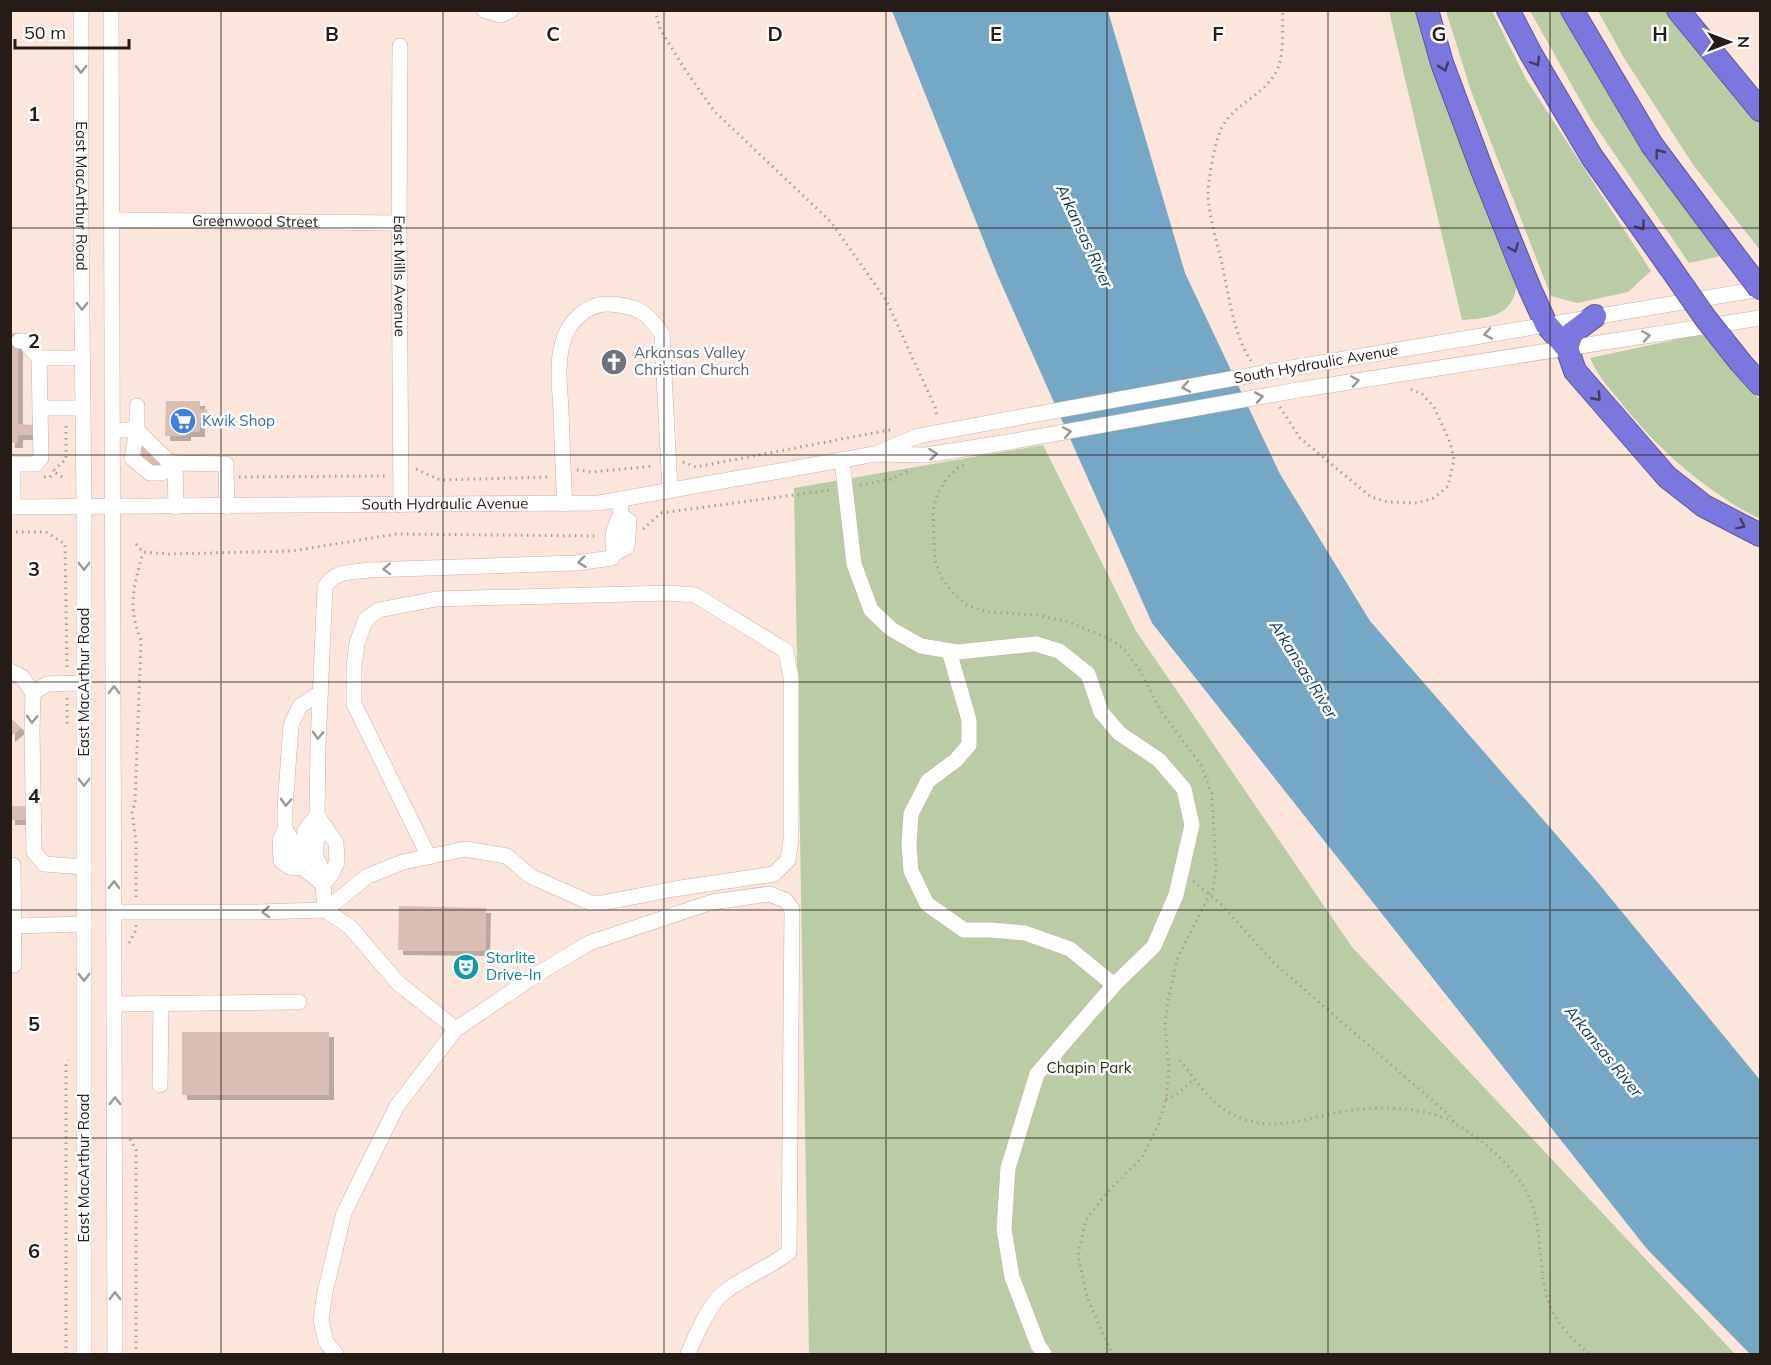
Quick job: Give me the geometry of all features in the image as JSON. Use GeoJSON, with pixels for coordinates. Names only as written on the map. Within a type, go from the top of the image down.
{"type":"FeatureCollection","features":[{"type":"Feature","properties":{"kind":"highway"},"geometry":{"type":"LineString","coordinates":[[1427,10],[1442,63],[1482,170],[1546,324],[1567,348],[1575,371],[1667,477],[1704,506],[1761,535]]}},
{"type":"Feature","properties":{"kind":"highway"},"geometry":{"type":"LineString","coordinates":[[1508,10],[1531,54],[1592,156],[1706,320],[1761,384]]}},
{"type":"Feature","properties":{"kind":"highway"},"geometry":{"type":"LineString","coordinates":[[1572,10],[1652,145],[1761,289]]}},
{"type":"Feature","properties":{"kind":"highway"},"geometry":{"type":"LineString","coordinates":[[1678,10],[1761,110]]}},
{"type":"Feature","properties":{"kind":"highway"},"geometry":{"type":"LineString","coordinates":[[1567,348],[1572,333],[1595,316]]}},
{"type":"Feature","properties":{"kind":"street","name":"East MacArthur Road"},"geometry":{"type":"LineString","coordinates":[[81,10],[84,507],[84,1354]]}},
{"type":"Feature","properties":{"kind":"street","name":"East MacArthur Road"},"geometry":{"type":"LineString","coordinates":[[111,10],[115,1354]]}},
{"type":"Feature","properties":{"kind":"street"},"geometry":{"type":"LineString","coordinates":[[484,10],[501,15],[511,10]]}},
{"type":"Feature","properties":{"kind":"street","name":"East Mills Avenue"},"geometry":{"type":"LineString","coordinates":[[400,46],[401,505]]}},
{"type":"Feature","properties":{"kind":"street","name":"Greenwood Street"},"geometry":{"type":"LineString","coordinates":[[113,220],[399,223]]}},
{"type":"Feature","properties":{"kind":"street","name":"South Hydraulic Avenue"},"geometry":{"type":"LineString","coordinates":[[875,454],[918,436],[940,431],[1285,369],[1761,289]]}},
{"type":"Feature","properties":{"kind":"street"},"geometry":{"type":"LineString","coordinates":[[565,504],[559,368],[563,341],[572,322],[586,309],[605,304],[631,306],[650,316],[662,334],[670,491]]}},
{"type":"Feature","properties":{"kind":"street","name":"South Hydraulic Avenue"},"geometry":{"type":"LineString","coordinates":[[12,507],[599,503],[621,507],[670,491],[875,454],[926,455],[1298,390],[1761,318]]}},
{"type":"Feature","properties":{"kind":"street"},"geometry":{"type":"LineString","coordinates":[[12,507],[12,464],[36,464],[40,458],[39,358],[24,341],[19,341]]}},
{"type":"Feature","properties":{"kind":"street"},"geometry":{"type":"LineString","coordinates":[[39,358],[82,357]]}},
{"type":"Feature","properties":{"kind":"street"},"geometry":{"type":"LineString","coordinates":[[137,406],[137,430],[132,458],[150,473],[162,473],[175,464]]}},
{"type":"Feature","properties":{"kind":"street"},"geometry":{"type":"LineString","coordinates":[[40,408],[83,408]]}},
{"type":"Feature","properties":{"kind":"street"},"geometry":{"type":"LineString","coordinates":[[113,430],[137,430],[167,460],[175,464],[226,464],[227,507]]}},
{"type":"Feature","properties":{"kind":"street"},"geometry":{"type":"LineString","coordinates":[[842,460],[854,564],[871,610],[891,629],[921,646],[957,652],[1036,644],[1059,651],[1088,674],[1101,712],[1119,733],[1159,760],[1184,789],[1192,825],[1176,895],[1154,946],[1114,985],[1036,1074],[1008,1168],[1004,1229],[1012,1276],[1038,1345],[1044,1354]]}},
{"type":"Feature","properties":{"kind":"street"},"geometry":{"type":"LineString","coordinates":[[175,464],[176,507]]}},
{"type":"Feature","properties":{"kind":"street"},"geometry":{"type":"LineString","coordinates":[[325,910],[320,865],[316,858],[316,841],[320,834],[317,814],[325,587],[330,579],[337,575],[369,570],[576,563],[612,558],[615,553],[627,547],[622,534],[629,521],[621,507]]}},
{"type":"Feature","properties":{"kind":"street"},"geometry":{"type":"LineString","coordinates":[[325,910],[368,876],[403,862],[429,857],[465,849],[507,856],[530,876],[591,903],[774,874],[788,860],[791,840],[791,677],[786,651],[695,595],[669,593],[436,599],[379,610],[366,619],[357,643],[354,667],[354,704],[429,857]]}},
{"type":"Feature","properties":{"kind":"street"},"geometry":{"type":"LineString","coordinates":[[950,651],[969,720],[969,745],[956,760],[928,781],[911,814],[909,844],[911,871],[927,904],[964,930],[1025,933],[1070,950],[1114,985]]}},
{"type":"Feature","properties":{"kind":"street"},"geometry":{"type":"LineString","coordinates":[[10,671],[22,676],[33,693],[34,852],[44,864]]}},
{"type":"Feature","properties":{"kind":"street"},"geometry":{"type":"LineString","coordinates":[[33,693],[47,684],[84,683]]}},
{"type":"Feature","properties":{"kind":"street"},"geometry":{"type":"LineString","coordinates":[[320,693],[300,706],[291,725],[285,830],[280,840],[281,861],[296,867],[323,884]]}},
{"type":"Feature","properties":{"kind":"street"},"geometry":{"type":"LineString","coordinates":[[296,867],[305,831],[317,814]]}},
{"type":"Feature","properties":{"kind":"street"},"geometry":{"type":"LineString","coordinates":[[317,814],[336,843],[337,862],[323,884]]}},
{"type":"Feature","properties":{"kind":"street"},"geometry":{"type":"LineString","coordinates":[[10,965],[15,965],[12,865],[44,864],[84,867]]}},
{"type":"Feature","properties":{"kind":"street"},"geometry":{"type":"LineString","coordinates":[[336,1354],[326,1342],[321,1320],[325,1292],[344,1213],[397,1106],[456,1029],[539,973],[589,943],[712,902],[769,894],[785,900],[792,909],[789,1252],[776,1263],[720,1295],[698,1330],[688,1354]]}},
{"type":"Feature","properties":{"kind":"street"},"geometry":{"type":"LineString","coordinates":[[114,912],[325,910],[350,927],[398,983],[456,1029]]}},
{"type":"Feature","properties":{"kind":"street"},"geometry":{"type":"LineString","coordinates":[[14,926],[84,924]]}},
{"type":"Feature","properties":{"kind":"street"},"geometry":{"type":"LineString","coordinates":[[114,1004],[299,1002]]}},
{"type":"Feature","properties":{"kind":"street"},"geometry":{"type":"LineString","coordinates":[[160,1085],[161,1004]]}},
{"type":"Feature","properties":{"kind":"path"},"geometry":{"type":"LineString","coordinates":[[655,10],[660,29],[714,111],[831,222],[886,300],[936,407],[940,431]]}},
{"type":"Feature","properties":{"kind":"path"},"geometry":{"type":"LineString","coordinates":[[1254,366],[1236,328],[1210,215],[1208,195],[1211,168],[1221,130],[1232,112],[1264,87],[1277,72],[1281,56],[1283,10]]}},
{"type":"Feature","properties":{"kind":"path"},"geometry":{"type":"LineString","coordinates":[[1277,402],[1300,438],[1371,497],[1388,502],[1417,503],[1434,498],[1448,486],[1454,460],[1450,442],[1434,407],[1422,394],[1413,389],[1404,388]]}},
{"type":"Feature","properties":{"kind":"path"},"geometry":{"type":"LineString","coordinates":[[62,477],[54,471],[66,459],[66,417]]}},
{"type":"Feature","properties":{"kind":"path"},"geometry":{"type":"LineString","coordinates":[[409,470],[414,468],[440,480],[555,477],[574,470],[591,472],[656,466],[678,460],[696,467],[903,427]]}},
{"type":"Feature","properties":{"kind":"path"},"geometry":{"type":"LineString","coordinates":[[952,464],[965,463],[947,478],[937,495],[933,511],[935,560],[941,577],[953,593],[967,605],[988,612],[1037,615],[1068,622],[1110,639],[1124,649],[1139,669],[1161,711],[1201,765],[1212,794],[1216,868],[1213,888],[1178,957],[1168,1000],[1166,1027],[1169,1070],[1166,1099],[1158,1125],[1142,1157],[1106,1194],[1086,1220],[1078,1255],[1088,1297],[1112,1354]]}},
{"type":"Feature","properties":{"kind":"path"},"geometry":{"type":"LineString","coordinates":[[858,486],[892,479],[909,470],[920,468]]}},
{"type":"Feature","properties":{"kind":"path"},"geometry":{"type":"LineString","coordinates":[[226,477],[386,476]]}},
{"type":"Feature","properties":{"kind":"path"},"geometry":{"type":"LineString","coordinates":[[136,544],[143,552],[169,554],[292,551],[396,534],[622,534],[639,532],[661,513],[838,489]]}},
{"type":"Feature","properties":{"kind":"path"},"geometry":{"type":"LineString","coordinates":[[10,532],[46,532],[65,544],[67,728]]}},
{"type":"Feature","properties":{"kind":"path"},"geometry":{"type":"LineString","coordinates":[[129,952],[129,942],[136,930],[136,841],[132,812],[135,803],[141,640],[134,624],[132,592],[143,552]]}},
{"type":"Feature","properties":{"kind":"path"},"geometry":{"type":"LineString","coordinates":[[1181,873],[1210,894],[1274,963],[1449,1115],[1454,1122]]}},
{"type":"Feature","properties":{"kind":"path"},"geometry":{"type":"LineString","coordinates":[[66,1354],[66,1065],[69,1057]]}},
{"type":"Feature","properties":{"kind":"path"},"geometry":{"type":"LineString","coordinates":[[1180,1060],[1214,1100],[1228,1112],[1249,1122],[1269,1125],[1288,1124],[1345,1111],[1395,1108],[1441,1117],[1454,1122],[1481,1140],[1508,1166],[1524,1189],[1533,1208],[1540,1240],[1543,1280],[1553,1313],[1571,1337],[1589,1354]]}},
{"type":"Feature","properties":{"kind":"path"},"geometry":{"type":"LineString","coordinates":[[1166,1099],[1175,1096],[1194,1079]]}},
{"type":"Feature","properties":{"kind":"path"},"geometry":{"type":"LineString","coordinates":[[130,1138],[135,1150],[136,1354]]}},
{"type":"Feature","properties":{"kind":"green space"},"geometry":{"type":"Polygon","coordinates":[[[1389,11],[1417,11],[1465,154],[1512,271],[1516,284],[1513,299],[1509,306],[1495,315],[1462,320],[1389,11]]]}},
{"type":"Feature","properties":{"kind":"green space"},"geometry":{"type":"Polygon","coordinates":[[[1446,11],[1492,11],[1526,79],[1651,271],[1628,292],[1577,303],[1551,296],[1471,91],[1446,11]]]}},
{"type":"Feature","properties":{"kind":"green space"},"geometry":{"type":"Polygon","coordinates":[[[1530,11],[1564,11],[1721,256],[1689,263],[1592,121],[1530,11]]]}},
{"type":"Feature","properties":{"kind":"green space"},"geometry":{"type":"Polygon","coordinates":[[[1598,11],[1670,11],[1760,121],[1760,250],[1694,166],[1624,58],[1598,11]]]}},
{"type":"Feature","properties":{"kind":"green space"},"geometry":{"type":"Polygon","coordinates":[[[1702,334],[1760,400],[1760,519],[1701,482],[1666,452],[1611,390],[1599,375],[1590,358],[1702,334]]]}},
{"type":"Feature","properties":{"kind":"green space","name":"Chapin Park"},"geometry":{"type":"Polygon","coordinates":[[[1043,445],[1136,631],[1352,947],[1735,1354],[809,1354],[794,488],[1043,445]]]}},
{"type":"Feature","properties":{"kind":"water","name":"Arkansas River"},"geometry":{"type":"Polygon","coordinates":[[[892,11],[1108,11],[1185,273],[1280,474],[1370,621],[1599,884],[1760,1080],[1760,1354],[1750,1354],[1647,1249],[1152,623],[997,274],[892,11]]]}},
{"type":"Feature","properties":{"kind":"building"},"geometry":{"type":"Polygon","coordinates":[[[10,333],[18,333],[18,424],[33,425],[33,435],[18,435],[18,443],[10,443],[10,333]]]}},
{"type":"Feature","properties":{"kind":"building","name":"Kwik Shop"},"geometry":{"type":"Polygon","coordinates":[[[166,401],[200,401],[200,409],[207,409],[207,417],[200,417],[200,432],[186,432],[186,436],[165,436],[166,401]]]}},
{"type":"Feature","properties":{"kind":"building"},"geometry":{"type":"Polygon","coordinates":[[[145,443],[163,461],[151,473],[133,455],[145,443]]]}},
{"type":"Feature","properties":{"kind":"building"},"geometry":{"type":"Polygon","coordinates":[[[10,717],[21,728],[10,737],[10,717]]]}},
{"type":"Feature","properties":{"kind":"building"},"geometry":{"type":"Polygon","coordinates":[[[10,806],[27,806],[27,820],[10,820],[10,806]]]}},
{"type":"Feature","properties":{"kind":"building"},"geometry":{"type":"Polygon","coordinates":[[[399,906],[486,908],[485,951],[398,950],[399,906]]]}},
{"type":"Feature","properties":{"kind":"building"},"geometry":{"type":"Polygon","coordinates":[[[182,1032],[329,1032],[329,1095],[182,1095],[182,1032]]]}},
{"type":"Feature","properties":{"kind":"place","name":"Arkansas Valley Christian Church"},"geometry":{"type":"Point","coordinates":[614,362]}},
{"type":"Feature","properties":{"kind":"place","name":"Kwik Shop"},"geometry":{"type":"Point","coordinates":[183,421]}},
{"type":"Feature","properties":{"kind":"place","name":"Starlite Drive-In"},"geometry":{"type":"Point","coordinates":[466,967]}}]}
